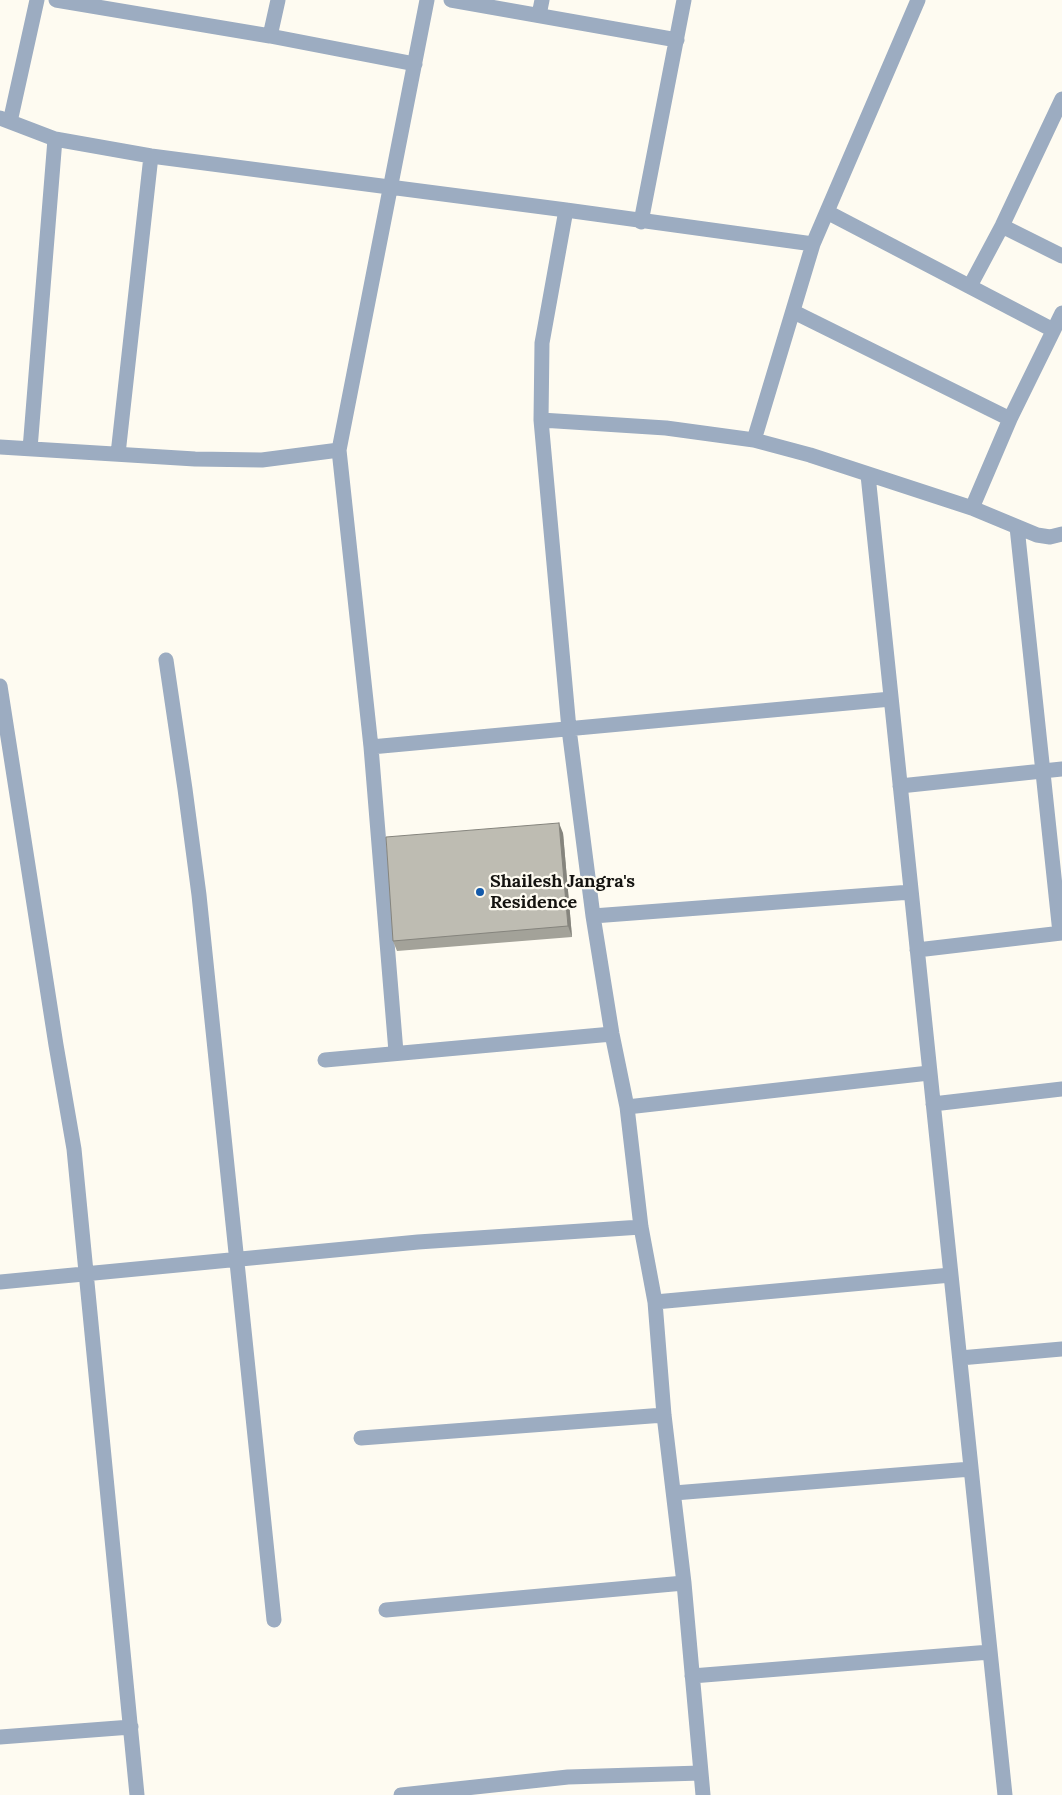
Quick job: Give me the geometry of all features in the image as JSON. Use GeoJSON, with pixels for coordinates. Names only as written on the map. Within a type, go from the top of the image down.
{"type":"FeatureCollection","features":[{"type":"Feature","properties":{"kind":"street"},"geometry":{"type":"LineString","coordinates":[[37,0],[5,120],[55,140],[151,156],[813,244]]}},
{"type":"Feature","properties":{"kind":"street"},"geometry":{"type":"LineString","coordinates":[[56,0],[270,36],[415,64]]}},
{"type":"Feature","properties":{"kind":"street"},"geometry":{"type":"LineString","coordinates":[[270,36],[278,0]]}},
{"type":"Feature","properties":{"kind":"street"},"geometry":{"type":"LineString","coordinates":[[396,1052],[371,747],[339,450],[427,0]]}},
{"type":"Feature","properties":{"kind":"street"},"geometry":{"type":"LineString","coordinates":[[451,0],[677,40]]}},
{"type":"Feature","properties":{"kind":"street"},"geometry":{"type":"LineString","coordinates":[[539,15],[542,0]]}},
{"type":"Feature","properties":{"kind":"street"},"geometry":{"type":"LineString","coordinates":[[641,222],[684,0]]}},
{"type":"Feature","properties":{"kind":"street"},"geometry":{"type":"LineString","coordinates":[[754,440],[813,244],[918,0]]}},
{"type":"Feature","properties":{"kind":"street"},"geometry":{"type":"LineString","coordinates":[[970,286],[1002,226],[1062,99]]}},
{"type":"Feature","properties":{"kind":"street"},"geometry":{"type":"LineString","coordinates":[[30,449],[55,140]]}},
{"type":"Feature","properties":{"kind":"street"},"geometry":{"type":"LineString","coordinates":[[118,454],[151,156]]}},
{"type":"Feature","properties":{"kind":"street"},"geometry":{"type":"LineString","coordinates":[[566,210],[542,343],[541,420],[569,729],[593,916],[612,1034],[627,1107],[641,1227],[655,1302],[664,1415],[684,1583],[703,1795]]}},
{"type":"Feature","properties":{"kind":"street"},"geometry":{"type":"LineString","coordinates":[[827,212],[1053,330]]}},
{"type":"Feature","properties":{"kind":"street"},"geometry":{"type":"LineString","coordinates":[[1002,226],[1062,256]]}},
{"type":"Feature","properties":{"kind":"street"},"geometry":{"type":"LineString","coordinates":[[794,312],[1010,419]]}},
{"type":"Feature","properties":{"kind":"street"},"geometry":{"type":"LineString","coordinates":[[972,508],[1010,419],[1062,313]]}},
{"type":"Feature","properties":{"kind":"street"},"geometry":{"type":"LineString","coordinates":[[541,420],[666,428],[754,440],[810,455],[972,508],[1038,535],[1050,537],[1062,534]]}},
{"type":"Feature","properties":{"kind":"street"},"geometry":{"type":"LineString","coordinates":[[0,447],[195,459],[262,460],[339,450]]}},
{"type":"Feature","properties":{"kind":"street"},"geometry":{"type":"LineString","coordinates":[[868,475],[1005,1795]]}},
{"type":"Feature","properties":{"kind":"street"},"geometry":{"type":"LineString","coordinates":[[917,950],[1061,933],[1017,526]]}},
{"type":"Feature","properties":{"kind":"street"},"geometry":{"type":"LineString","coordinates":[[166,660],[199,895],[274,1620]]}},
{"type":"Feature","properties":{"kind":"street"},"geometry":{"type":"LineString","coordinates":[[0,686],[4,743],[74,1149],[137,1795]]}},
{"type":"Feature","properties":{"kind":"street"},"geometry":{"type":"LineString","coordinates":[[371,747],[891,699]]}},
{"type":"Feature","properties":{"kind":"street"},"geometry":{"type":"LineString","coordinates":[[900,786],[1062,769]]}},
{"type":"Feature","properties":{"kind":"street"},"geometry":{"type":"LineString","coordinates":[[593,916],[911,892]]}},
{"type":"Feature","properties":{"kind":"street"},"geometry":{"type":"LineString","coordinates":[[325,1060],[396,1052],[612,1034]]}},
{"type":"Feature","properties":{"kind":"street"},"geometry":{"type":"LineString","coordinates":[[627,1107],[929,1073]]}},
{"type":"Feature","properties":{"kind":"street"},"geometry":{"type":"LineString","coordinates":[[933,1104],[1062,1089]]}},
{"type":"Feature","properties":{"kind":"street"},"geometry":{"type":"LineString","coordinates":[[0,1282],[418,1242],[641,1227]]}},
{"type":"Feature","properties":{"kind":"street"},"geometry":{"type":"LineString","coordinates":[[655,1302],[951,1275]]}},
{"type":"Feature","properties":{"kind":"street"},"geometry":{"type":"LineString","coordinates":[[960,1358],[1062,1349]]}},
{"type":"Feature","properties":{"kind":"street"},"geometry":{"type":"LineString","coordinates":[[361,1438],[664,1415]]}},
{"type":"Feature","properties":{"kind":"street"},"geometry":{"type":"LineString","coordinates":[[674,1493],[971,1469]]}},
{"type":"Feature","properties":{"kind":"street"},"geometry":{"type":"LineString","coordinates":[[386,1610],[684,1583]]}},
{"type":"Feature","properties":{"kind":"street"},"geometry":{"type":"LineString","coordinates":[[692,1676],[990,1652]]}},
{"type":"Feature","properties":{"kind":"street"},"geometry":{"type":"LineString","coordinates":[[0,1737],[131,1727]]}},
{"type":"Feature","properties":{"kind":"street"},"geometry":{"type":"LineString","coordinates":[[401,1795],[568,1777],[701,1772]]}},
{"type":"Feature","properties":{"kind":"building","name":"Shailesh Jangra's Residence"},"geometry":{"type":"Polygon","coordinates":[[[559,823],[568,926],[393,941],[386,837],[559,823]]]}},
{"type":"Feature","properties":{"kind":"place","name":"Shailesh Jangra's Residence"},"geometry":{"type":"Point","coordinates":[480,892]}}]}
